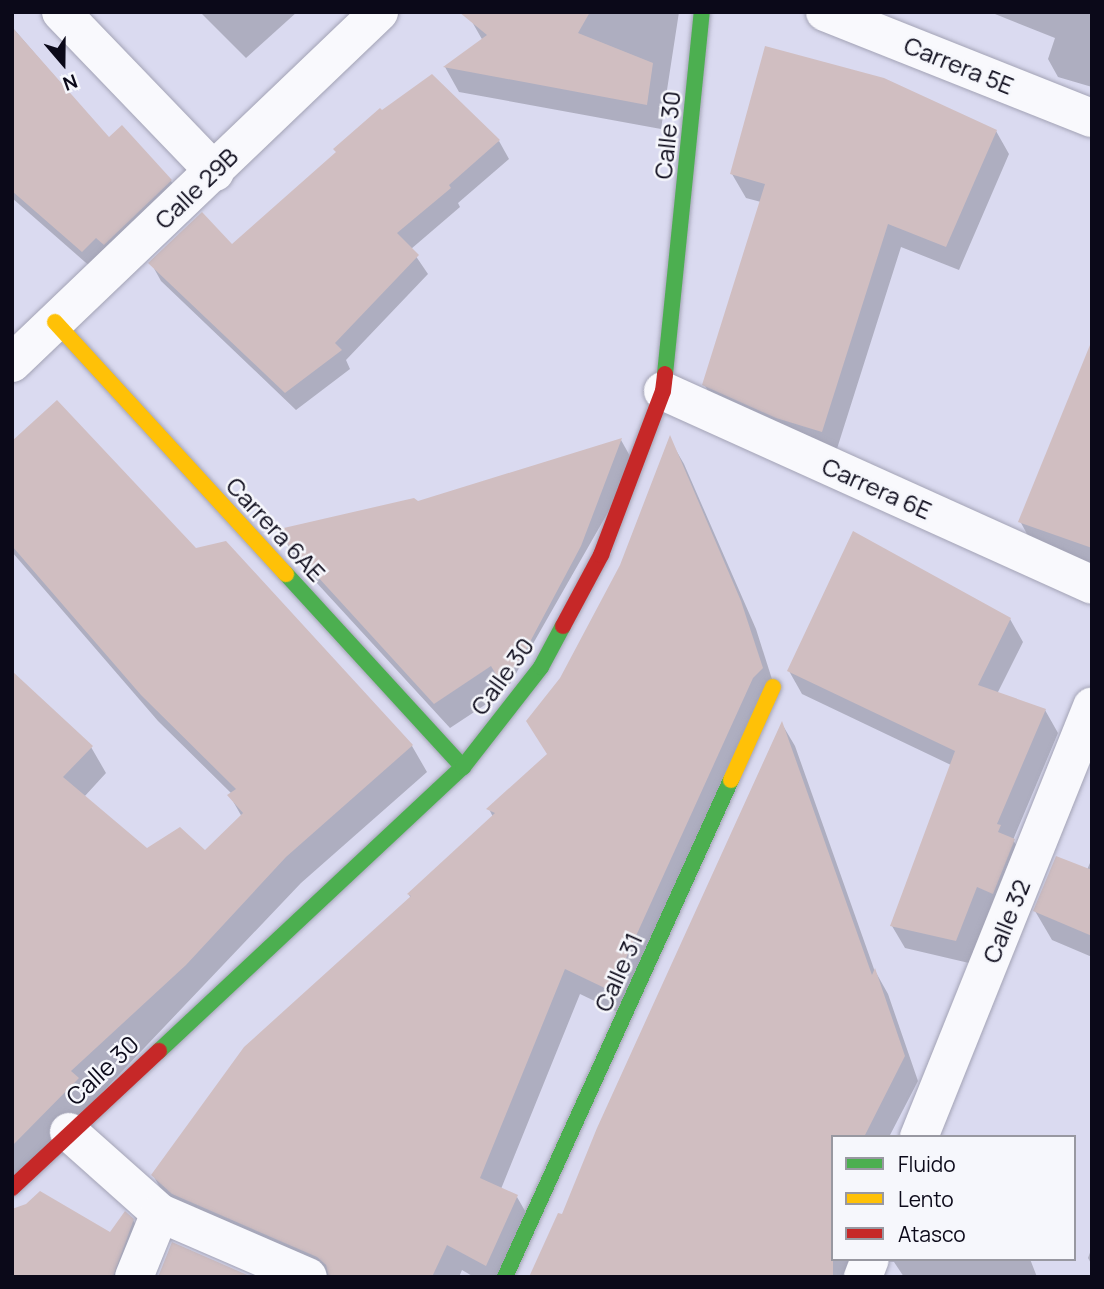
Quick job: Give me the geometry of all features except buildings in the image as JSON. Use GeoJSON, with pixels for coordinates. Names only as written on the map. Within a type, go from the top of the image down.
{"type":"FeatureCollection","features":[{"type":"Feature","properties":{"kind":"main road","name":"Calle 30"},"geometry":{"type":"LineString","coordinates":[[12,1188],[463,766],[541,667],[601,555],[663,391],[702,12]]}},
{"type":"Feature","properties":{"kind":"main road","name":"Carrera 6AE"},"geometry":{"type":"LineString","coordinates":[[55,322],[463,766]]}},
{"type":"Feature","properties":{"kind":"main road","name":"Calle 31"},"geometry":{"type":"LineString","coordinates":[[505,1277],[773,687]]}},
{"type":"Feature","properties":{"kind":"street"},"geometry":{"type":"LineString","coordinates":[[61,12],[215,172]]}},
{"type":"Feature","properties":{"kind":"street","name":"Calle 29B"},"geometry":{"type":"LineString","coordinates":[[12,363],[215,172],[379,12]]}},
{"type":"Feature","properties":{"kind":"street","name":"Carrera 5E"},"geometry":{"type":"LineString","coordinates":[[825,12],[1092,118]]}},
{"type":"Feature","properties":{"kind":"street","name":"Carrera 6E"},"geometry":{"type":"LineString","coordinates":[[663,391],[1092,585]]}},
{"type":"Feature","properties":{"kind":"street","name":"Calle 32"},"geometry":{"type":"LineString","coordinates":[[920,1135],[1092,705]]}},
{"type":"Feature","properties":{"kind":"street"},"geometry":{"type":"LineString","coordinates":[[69,1132],[160,1213],[308,1277]]}},
{"type":"Feature","properties":{"kind":"street"},"geometry":{"type":"LineString","coordinates":[[134,1277],[160,1213]]}},
{"type":"Feature","properties":{"kind":"traffic: fast"},"geometry":{"type":"LineString","coordinates":[[665,374],[702,12]]}},
{"type":"Feature","properties":{"kind":"traffic: fast"},"geometry":{"type":"LineString","coordinates":[[286,574],[463,767]]}},
{"type":"Feature","properties":{"kind":"traffic: fast"},"geometry":{"type":"LineString","coordinates":[[159,1051],[463,767],[541,667],[563,626]]}},
{"type":"Feature","properties":{"kind":"traffic: fast"},"geometry":{"type":"LineString","coordinates":[[505,1277],[731,780]]}},
{"type":"Feature","properties":{"kind":"traffic: slow"},"geometry":{"type":"LineString","coordinates":[[55,322],[286,574]]}},
{"type":"Feature","properties":{"kind":"traffic: slow"},"geometry":{"type":"LineString","coordinates":[[731,780],[773,687]]}},
{"type":"Feature","properties":{"kind":"traffic: jam"},"geometry":{"type":"LineString","coordinates":[[563,626],[601,555],[663,391],[665,374]]}},
{"type":"Feature","properties":{"kind":"traffic: jam"},"geometry":{"type":"LineString","coordinates":[[12,1188],[159,1051]]}}]}
